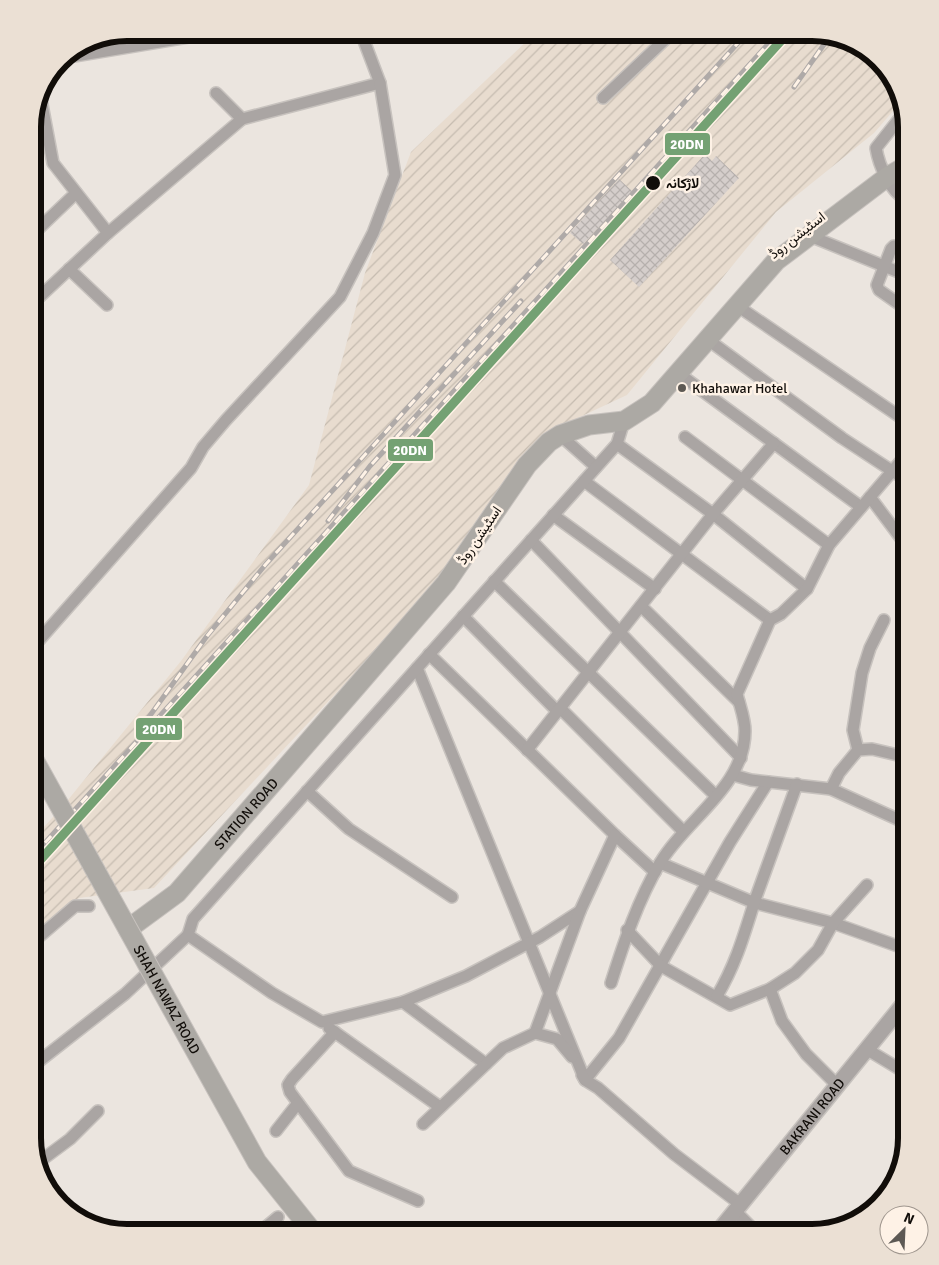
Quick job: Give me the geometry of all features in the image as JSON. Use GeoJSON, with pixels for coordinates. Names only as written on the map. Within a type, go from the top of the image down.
{"type":"FeatureCollection","features":[{"type":"Feature","properties":{"kind":"main road"},"geometry":{"type":"LineString","coordinates":[[88,51],[146,41]]}},
{"type":"Feature","properties":{"kind":"main road","name":"اسٹیشن روڈ"},"geometry":{"type":"LineString","coordinates":[[356,687],[446,583],[527,465],[548,442],[560,435],[589,425],[624,422],[652,403],[776,261],[808,233],[898,162]]}},
{"type":"Feature","properties":{"kind":"main road","name":"اسٹیشن روڈ"},"geometry":{"type":"LineString","coordinates":[[884,173],[898,169]]}},
{"type":"Feature","properties":{"kind":"main road","name":"اسٹیشن روڈ"},"geometry":{"type":"LineString","coordinates":[[624,422],[770,255],[808,233]]}},
{"type":"Feature","properties":{"kind":"main road","name":"STATION ROAD"},"geometry":{"type":"LineString","coordinates":[[128,928],[178,893],[356,687]]}},
{"type":"Feature","properties":{"kind":"main road","name":"SHAH NAWAZ ROAD"},"geometry":{"type":"LineString","coordinates":[[41,772],[257,1162],[307,1224]]}},
{"type":"Feature","properties":{"kind":"street"},"geometry":{"type":"LineString","coordinates":[[41,638],[191,468],[203,447],[226,420],[340,297],[373,233],[395,175],[380,83],[364,41]]}},
{"type":"Feature","properties":{"kind":"street"},"geometry":{"type":"LineString","coordinates":[[603,98],[664,41]]}},
{"type":"Feature","properties":{"kind":"street"},"geometry":{"type":"LineString","coordinates":[[41,295],[108,233],[242,119],[380,83]]}},
{"type":"Feature","properties":{"kind":"street"},"geometry":{"type":"LineString","coordinates":[[216,93],[242,119]]}},
{"type":"Feature","properties":{"kind":"street"},"geometry":{"type":"LineString","coordinates":[[43,110],[53,163],[108,233]]}},
{"type":"Feature","properties":{"kind":"street"},"geometry":{"type":"LineString","coordinates":[[897,121],[876,148],[884,173],[898,194]]}},
{"type":"Feature","properties":{"kind":"street"},"geometry":{"type":"LineString","coordinates":[[41,226],[76,192]]}},
{"type":"Feature","properties":{"kind":"street"},"geometry":{"type":"LineString","coordinates":[[808,233],[898,272]]}},
{"type":"Feature","properties":{"kind":"street"},"geometry":{"type":"LineString","coordinates":[[898,247],[894,246],[877,285],[879,290],[898,303]]}},
{"type":"Feature","properties":{"kind":"street"},"geometry":{"type":"LineString","coordinates":[[69,269],[107,305]]}},
{"type":"Feature","properties":{"kind":"street"},"geometry":{"type":"LineString","coordinates":[[736,305],[898,416]]}},
{"type":"Feature","properties":{"kind":"street"},"geometry":{"type":"LineString","coordinates":[[707,339],[826,427],[898,474]]}},
{"type":"Feature","properties":{"kind":"street"},"geometry":{"type":"LineString","coordinates":[[678,373],[861,507]]}},
{"type":"Feature","properties":{"kind":"street"},"geometry":{"type":"LineString","coordinates":[[41,1059],[125,994],[188,935],[193,919],[617,444],[624,422]]}},
{"type":"Feature","properties":{"kind":"street"},"geometry":{"type":"LineString","coordinates":[[560,435],[596,467]]}},
{"type":"Feature","properties":{"kind":"street"},"geometry":{"type":"LineString","coordinates":[[685,436],[829,545]]}},
{"type":"Feature","properties":{"kind":"street"},"geometry":{"type":"LineString","coordinates":[[527,750],[684,554],[713,514],[774,443]]}},
{"type":"Feature","properties":{"kind":"street"},"geometry":{"type":"LineString","coordinates":[[617,444],[713,514],[807,589]]}},
{"type":"Feature","properties":{"kind":"street"},"geometry":{"type":"LineString","coordinates":[[611,983],[627,930],[658,867],[683,831],[733,775],[741,758],[745,732],[744,716],[737,694],[770,620],[781,614],[807,589],[829,545],[898,464]]}},
{"type":"Feature","properties":{"kind":"street"},"geometry":{"type":"LineString","coordinates":[[584,481],[770,620]]}},
{"type":"Feature","properties":{"kind":"street"},"geometry":{"type":"LineString","coordinates":[[870,497],[898,534]]}},
{"type":"Feature","properties":{"kind":"street"},"geometry":{"type":"LineString","coordinates":[[553,515],[655,589]]}},
{"type":"Feature","properties":{"kind":"street"},"geometry":{"type":"LineString","coordinates":[[531,540],[741,758]]}},
{"type":"Feature","properties":{"kind":"street"},"geometry":{"type":"LineString","coordinates":[[494,581],[716,796]]}},
{"type":"Feature","properties":{"kind":"street"},"geometry":{"type":"LineString","coordinates":[[641,606],[739,702]]}},
{"type":"Feature","properties":{"kind":"street"},"geometry":{"type":"LineString","coordinates":[[463,616],[683,831]]}},
{"type":"Feature","properties":{"kind":"street"},"geometry":{"type":"LineString","coordinates":[[858,750],[853,730],[862,673],[870,648],[884,620]]}},
{"type":"Feature","properties":{"kind":"street"},"geometry":{"type":"LineString","coordinates":[[429,654],[615,835],[658,867],[709,883],[754,903],[833,923],[898,946]]}},
{"type":"Feature","properties":{"kind":"street"},"geometry":{"type":"LineString","coordinates":[[417,668],[585,1080]]}},
{"type":"Feature","properties":{"kind":"street"},"geometry":{"type":"LineString","coordinates":[[831,789],[839,773],[858,750],[872,749],[898,756]]}},
{"type":"Feature","properties":{"kind":"street"},"geometry":{"type":"LineString","coordinates":[[733,775],[750,780],[831,789],[898,819]]}},
{"type":"Feature","properties":{"kind":"street"},"geometry":{"type":"LineString","coordinates":[[585,1080],[619,1038],[662,966],[730,842],[768,782]]}},
{"type":"Feature","properties":{"kind":"street"},"geometry":{"type":"LineString","coordinates":[[717,996],[731,973],[750,924],[754,903],[797,784]]}},
{"type":"Feature","properties":{"kind":"street"},"geometry":{"type":"LineString","coordinates":[[307,791],[349,829],[452,897]]}},
{"type":"Feature","properties":{"kind":"street"},"geometry":{"type":"LineString","coordinates":[[535,1033],[580,911],[615,835]]}},
{"type":"Feature","properties":{"kind":"street"},"geometry":{"type":"LineString","coordinates":[[627,930],[662,966],[730,1005],[770,989],[795,973],[818,950],[833,923],[867,885]]}},
{"type":"Feature","properties":{"kind":"street"},"geometry":{"type":"LineString","coordinates":[[41,934],[75,906],[89,906]]}},
{"type":"Feature","properties":{"kind":"street"},"geometry":{"type":"LineString","coordinates":[[322,1022],[403,1002],[466,976],[529,943],[580,911]]}},
{"type":"Feature","properties":{"kind":"street"},"geometry":{"type":"LineString","coordinates":[[188,935],[272,993],[322,1022],[440,1108]]}},
{"type":"Feature","properties":{"kind":"street"},"geometry":{"type":"LineString","coordinates":[[770,989],[782,1021],[806,1054],[838,1086]]}},
{"type":"Feature","properties":{"kind":"street"},"geometry":{"type":"LineString","coordinates":[[403,1002],[486,1064]]}},
{"type":"Feature","properties":{"kind":"street","name":"BAKRANI ROAD"},"geometry":{"type":"LineString","coordinates":[[725,1224],[898,1011]]}},
{"type":"Feature","properties":{"kind":"street"},"geometry":{"type":"LineString","coordinates":[[335,1032],[288,1085],[298,1103],[349,1171],[418,1201]]}},
{"type":"Feature","properties":{"kind":"street"},"geometry":{"type":"LineString","coordinates":[[424,1124],[503,1048],[535,1033],[557,1039],[572,1056],[585,1080],[598,1088],[738,1208],[750,1224]]}},
{"type":"Feature","properties":{"kind":"street"},"geometry":{"type":"LineString","coordinates":[[868,1050],[898,1068]]}},
{"type":"Feature","properties":{"kind":"street"},"geometry":{"type":"LineString","coordinates":[[276,1131],[298,1103]]}},
{"type":"Feature","properties":{"kind":"street"},"geometry":{"type":"LineString","coordinates":[[44,1158],[70,1139],[98,1111]]}},
{"type":"Feature","properties":{"kind":"street"},"geometry":{"type":"LineString","coordinates":[[270,1224],[278,1217]]}},
{"type":"Feature","properties":{"kind":"shaded area"},"geometry":{"type":"Polygon","coordinates":[[[527,41],[818,41],[829,43],[855,53],[873,66],[889,89],[895,108],[874,133],[776,212],[627,395],[567,423],[511,471],[439,583],[154,888],[79,898],[41,929],[41,830],[63,806],[181,661],[309,485],[365,273],[411,152],[527,41]]]}},
{"type":"Feature","properties":{"kind":"building"},"geometry":{"type":"Polygon","coordinates":[[[705,154],[712,161],[716,156],[739,178],[639,287],[610,260],[705,154]]]}},
{"type":"Feature","properties":{"kind":"building"},"geometry":{"type":"Polygon","coordinates":[[[619,179],[632,191],[583,244],[570,233],[619,179]]]}},
{"type":"Feature","properties":{"kind":"railway"},"geometry":{"type":"LineString","coordinates":[[144,724],[207,636],[266,564],[740,41]]}},
{"type":"Feature","properties":{"kind":"railway"},"geometry":{"type":"LineString","coordinates":[[41,847],[771,41]]}},
{"type":"Feature","properties":{"kind":"railway"},"geometry":{"type":"LineString","coordinates":[[794,87],[826,42]]}},
{"type":"Feature","properties":{"kind":"railway"},"geometry":{"type":"LineString","coordinates":[[328,521],[370,466],[521,301]]}},
{"type":"Feature","properties":{"kind":"transit line","name":"20DN"},"geometry":{"type":"LineString","coordinates":[[41,859],[781,41]]}},
{"type":"Feature","properties":{"kind":"place","name":"لاڑکانہ"},"geometry":{"type":"Point","coordinates":[653,183]}},
{"type":"Feature","properties":{"kind":"place","name":"Khahawar Hotel"},"geometry":{"type":"Point","coordinates":[682,388]}}]}
